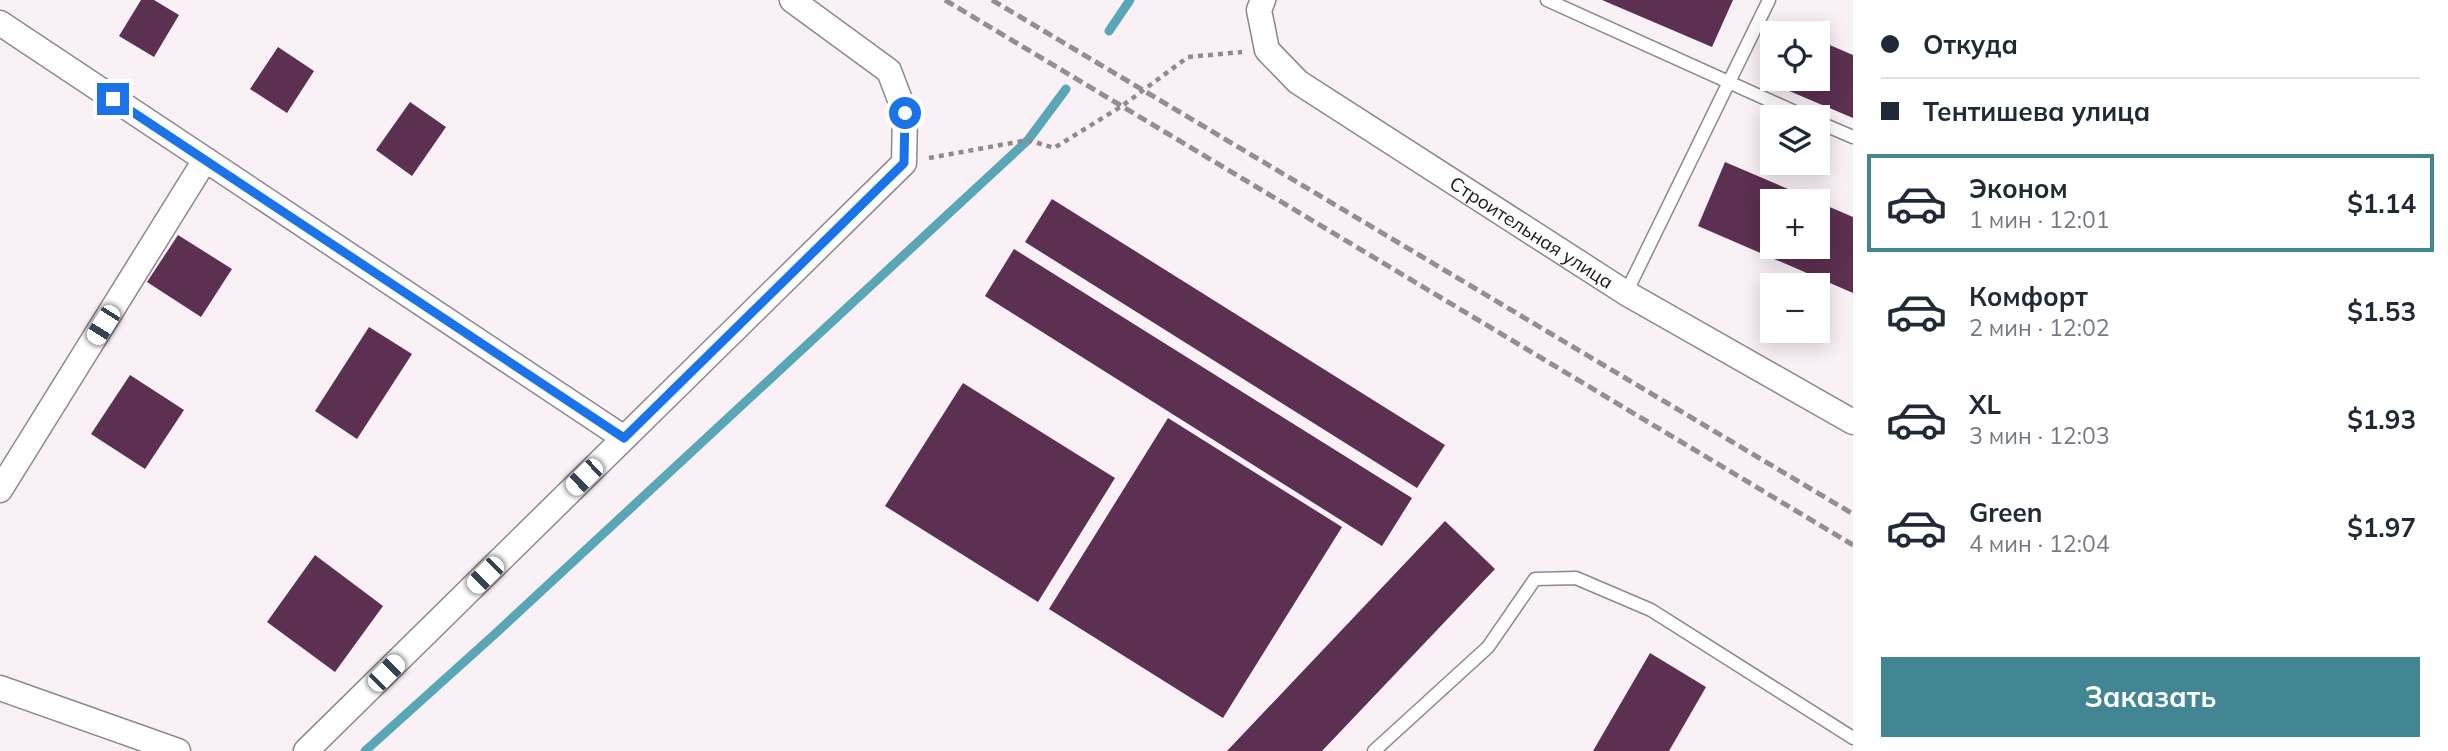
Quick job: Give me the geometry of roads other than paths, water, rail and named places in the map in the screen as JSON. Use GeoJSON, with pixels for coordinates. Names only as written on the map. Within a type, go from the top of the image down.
{"type":"FeatureCollection","features":[{"type":"Feature","properties":{"kind":"street"},"geometry":{"type":"LineString","coordinates":[[306,751],[904,163],[905,113],[889,71],[792,0]]}},
{"type":"Feature","properties":{"kind":"street","name":"Строительная улица"},"geometry":{"type":"LineString","coordinates":[[1263,0],[1259,10],[1267,50],[1298,82],[1626,293],[1853,422]]}},
{"type":"Feature","properties":{"kind":"street"},"geometry":{"type":"LineString","coordinates":[[0,23],[624,438]]}},
{"type":"Feature","properties":{"kind":"street"},"geometry":{"type":"LineString","coordinates":[[0,490],[205,160]]}},
{"type":"Feature","properties":{"kind":"street"},"geometry":{"type":"LineString","coordinates":[[0,688],[178,751]]}},
{"type":"Feature","properties":{"kind":"lane"},"geometry":{"type":"LineString","coordinates":[[1547,0],[1778,105]]}},
{"type":"Feature","properties":{"kind":"lane"},"geometry":{"type":"LineString","coordinates":[[1626,293],[1769,0]]}},
{"type":"Feature","properties":{"kind":"lane"},"geometry":{"type":"LineString","coordinates":[[1830,127],[1853,137]]}},
{"type":"Feature","properties":{"kind":"lane"},"geometry":{"type":"LineString","coordinates":[[1374,751],[1488,647],[1535,579],[1576,578],[1651,610],[1853,737]]}},
{"type":"Feature","properties":{"kind":"waterway"},"geometry":{"type":"LineString","coordinates":[[1109,31],[1130,0]]}},
{"type":"Feature","properties":{"kind":"waterway"},"geometry":{"type":"LineString","coordinates":[[365,751],[1028,140],[1066,89]]}},
{"type":"Feature","properties":{"kind":"railway"},"geometry":{"type":"LineString","coordinates":[[945,0],[1853,545]]}},
{"type":"Feature","properties":{"kind":"railway"},"geometry":{"type":"LineString","coordinates":[[992,0],[1853,514]]}}]}
